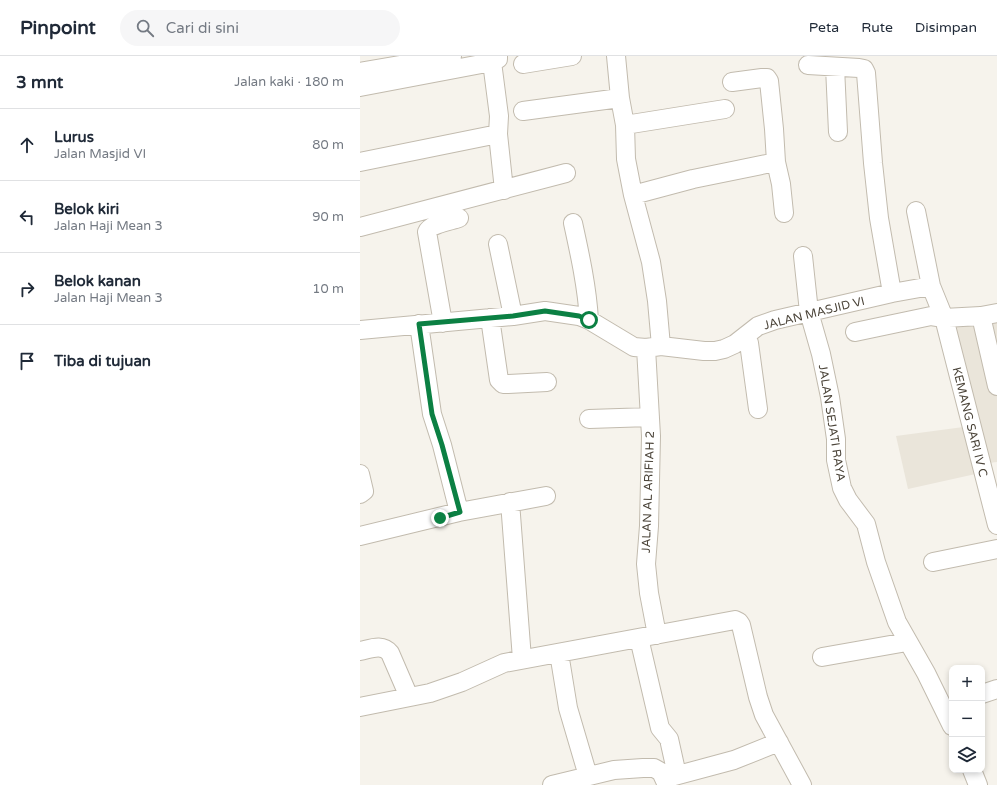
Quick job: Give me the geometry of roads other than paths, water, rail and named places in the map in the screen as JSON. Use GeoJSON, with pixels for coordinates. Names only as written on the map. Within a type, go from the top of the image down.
{"type":"FeatureCollection","features":[{"type":"Feature","properties":{"kind":"street"},"geometry":{"type":"LineString","coordinates":[[360,72],[452,56]]}},
{"type":"Feature","properties":{"kind":"street"},"geometry":{"type":"LineString","coordinates":[[523,64],[572,56]]}},
{"type":"Feature","properties":{"kind":"street","name":"JALAN AL ARIFIAH 2"},"geometry":{"type":"LineString","coordinates":[[616,56],[624,125],[626,159],[633,195],[651,262],[657,301],[650,417],[649,526],[646,564],[649,592],[657,635]]}},
{"type":"Feature","properties":{"kind":"street"},"geometry":{"type":"LineString","coordinates":[[360,87],[495,59],[499,116],[498,134],[504,190]]}},
{"type":"Feature","properties":{"kind":"street"},"geometry":{"type":"LineString","coordinates":[[808,65],[864,68],[866,73],[879,218],[892,294]]}},
{"type":"Feature","properties":{"kind":"street"},"geometry":{"type":"LineString","coordinates":[[835,67],[838,132]]}},
{"type":"Feature","properties":{"kind":"street"},"geometry":{"type":"LineString","coordinates":[[732,82],[762,78],[767,78],[769,81],[776,162],[781,184],[784,214]]}},
{"type":"Feature","properties":{"kind":"street"},"geometry":{"type":"LineString","coordinates":[[523,111],[620,98]]}},
{"type":"Feature","properties":{"kind":"street"},"geometry":{"type":"LineString","coordinates":[[624,125],[725,110]]}},
{"type":"Feature","properties":{"kind":"street"},"geometry":{"type":"LineString","coordinates":[[360,162],[498,134]]}},
{"type":"Feature","properties":{"kind":"street"},"geometry":{"type":"LineString","coordinates":[[633,195],[693,179],[776,162]]}},
{"type":"Feature","properties":{"kind":"street"},"geometry":{"type":"LineString","coordinates":[[361,222],[504,190],[566,173]]}},
{"type":"Feature","properties":{"kind":"street"},"geometry":{"type":"LineString","coordinates":[[916,211],[931,286],[941,314],[944,318]]}},
{"type":"Feature","properties":{"kind":"street"},"geometry":{"type":"LineString","coordinates":[[443,322],[427,232],[432,226],[460,218]]}},
{"type":"Feature","properties":{"kind":"street"},"geometry":{"type":"LineString","coordinates":[[573,223],[584,278],[589,320]]}},
{"type":"Feature","properties":{"kind":"street"},"geometry":{"type":"LineString","coordinates":[[498,244],[511,308]]}},
{"type":"Feature","properties":{"kind":"street","name":"JALAN SEJATI RAYA"},"geometry":{"type":"LineString","coordinates":[[803,256],[809,312],[821,354],[830,396],[836,439],[836,460],[842,488],[848,500],[866,524],[876,562],[897,622],[926,673],[947,704]]}},
{"type":"Feature","properties":{"kind":"street","name":"JALAN MASJID VI"},"geometry":{"type":"LineString","coordinates":[[360,330],[490,318],[511,308],[579,316],[589,320],[634,347],[654,347],[704,352],[724,349],[735,344],[758,326],[775,320],[931,286]]}},
{"type":"Feature","properties":{"kind":"street"},"geometry":{"type":"LineString","coordinates":[[855,332],[931,316],[944,318],[989,314],[997,386]]}},
{"type":"Feature","properties":{"kind":"street"},"geometry":{"type":"LineString","coordinates":[[490,318],[499,380],[504,384],[547,382]]}},
{"type":"Feature","properties":{"kind":"street","name":"KEMANG SARI IV C"},"geometry":{"type":"LineString","coordinates":[[944,318],[997,525]]}},
{"type":"Feature","properties":{"kind":"street"},"geometry":{"type":"LineString","coordinates":[[419,324],[432,414],[460,512]]}},
{"type":"Feature","properties":{"kind":"street"},"geometry":{"type":"LineString","coordinates":[[745,336],[749,343],[758,409]]}},
{"type":"Feature","properties":{"kind":"street"},"geometry":{"type":"LineString","coordinates":[[589,419],[650,417]]}},
{"type":"Feature","properties":{"kind":"street"},"geometry":{"type":"LineString","coordinates":[[360,474],[364,491],[360,494]]}},
{"type":"Feature","properties":{"kind":"street"},"geometry":{"type":"LineString","coordinates":[[360,536],[460,512],[546,496]]}},
{"type":"Feature","properties":{"kind":"street"},"geometry":{"type":"LineString","coordinates":[[510,502],[522,659]]}},
{"type":"Feature","properties":{"kind":"street"},"geometry":{"type":"LineString","coordinates":[[933,562],[997,549]]}},
{"type":"Feature","properties":{"kind":"street"},"geometry":{"type":"LineString","coordinates":[[360,707],[430,693],[462,682],[504,663],[735,620],[739,622],[741,626],[758,697],[764,715],[802,785]]}},
{"type":"Feature","properties":{"kind":"street"},"geometry":{"type":"LineString","coordinates":[[639,638],[660,728],[669,739],[669,780]]}},
{"type":"Feature","properties":{"kind":"street"},"geometry":{"type":"LineString","coordinates":[[822,658],[908,642]]}},
{"type":"Feature","properties":{"kind":"street"},"geometry":{"type":"LineString","coordinates":[[360,651],[378,647],[387,649],[390,652],[409,697]]}},
{"type":"Feature","properties":{"kind":"street"},"geometry":{"type":"LineString","coordinates":[[559,653],[568,708],[588,776]]}},
{"type":"Feature","properties":{"kind":"street"},"geometry":{"type":"LineString","coordinates":[[985,693],[997,689]]}},
{"type":"Feature","properties":{"kind":"street"},"geometry":{"type":"LineString","coordinates":[[669,780],[734,760],[779,742]]}},
{"type":"Feature","properties":{"kind":"street"},"geometry":{"type":"LineString","coordinates":[[552,785],[614,770],[642,768],[654,768],[661,772],[669,780]]}},
{"type":"Feature","properties":{"kind":"street"},"geometry":{"type":"LineString","coordinates":[[973,773],[978,785]]}}]}
